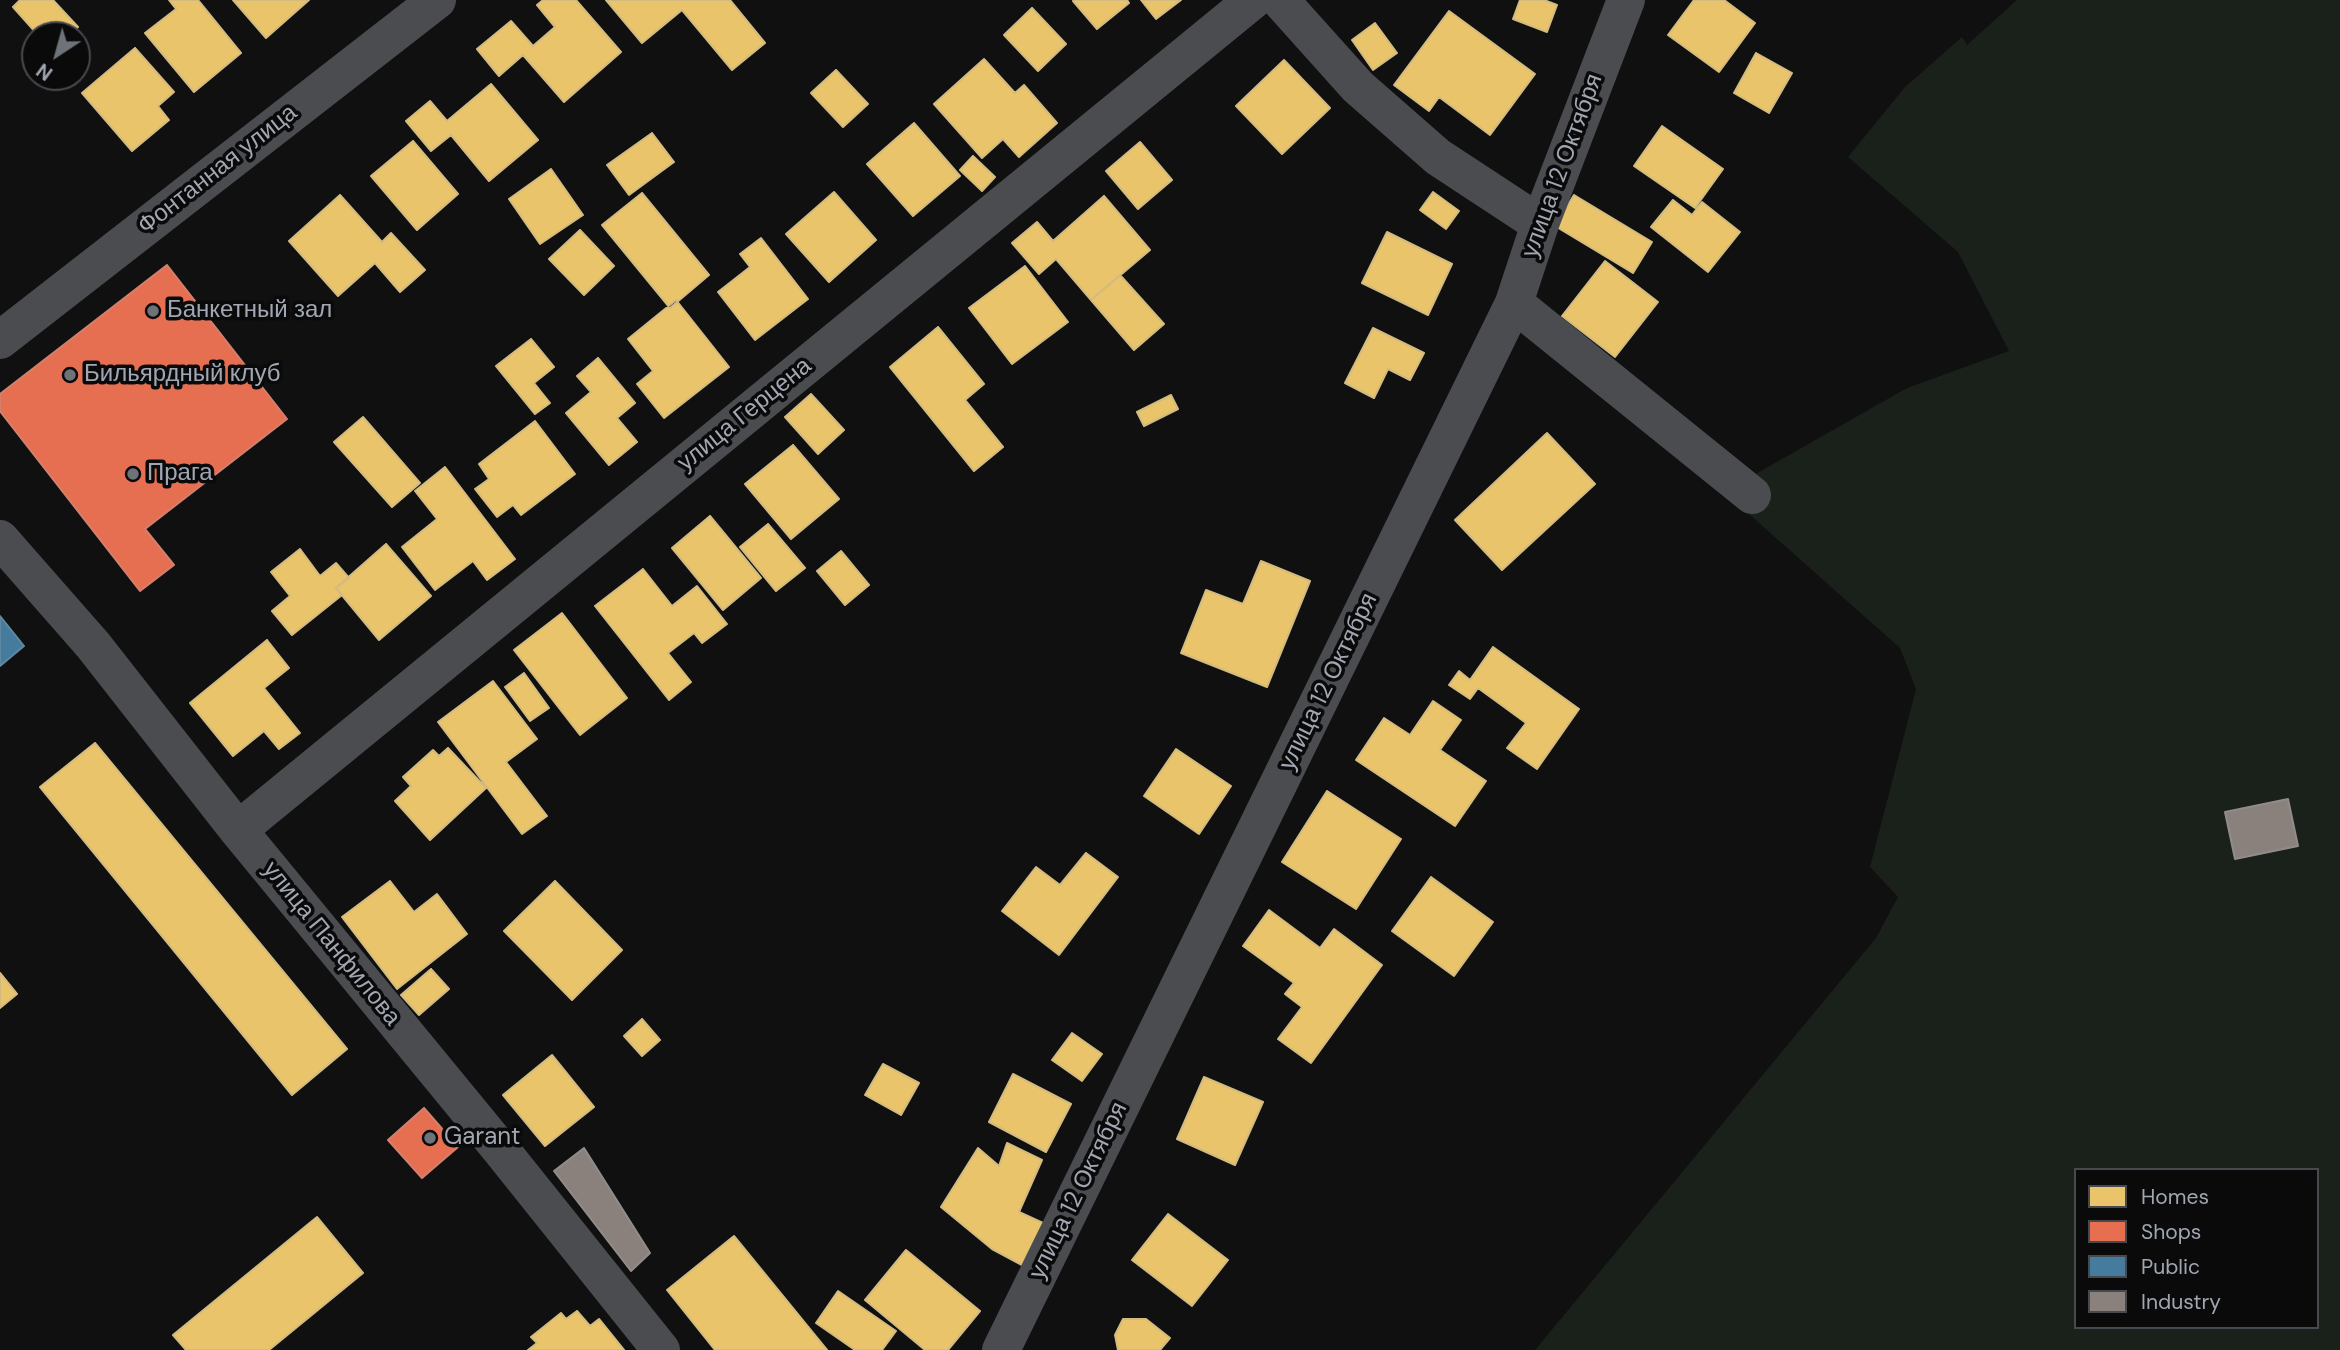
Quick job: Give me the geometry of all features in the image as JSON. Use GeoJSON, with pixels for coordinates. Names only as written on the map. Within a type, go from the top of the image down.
{"type":"FeatureCollection","features":[{"type":"Feature","properties":{"kind":"street","name":"Фонтанная улица"},"geometry":{"type":"LineString","coordinates":[[0,340],[437,0]]}},
{"type":"Feature","properties":{"kind":"street","name":"улица Герцена"},"geometry":{"type":"LineString","coordinates":[[238,830],[1253,0]]}},
{"type":"Feature","properties":{"kind":"street"},"geometry":{"type":"LineString","coordinates":[[1280,0],[1358,87],[1438,157],[1540,224]]}},
{"type":"Feature","properties":{"kind":"street","name":"улица 12 Октября"},"geometry":{"type":"LineString","coordinates":[[1001,1350],[1514,303],[1540,224],[1626,0]]}},
{"type":"Feature","properties":{"kind":"street"},"geometry":{"type":"LineString","coordinates":[[1514,303],[1752,495]]}},
{"type":"Feature","properties":{"kind":"street","name":"улица Панфилова"},"geometry":{"type":"LineString","coordinates":[[0,539],[93,645],[238,830],[661,1350]]}},
{"type":"Feature","properties":{"kind":"shaded area"},"geometry":{"type":"Polygon","coordinates":[[[2017,0],[2340,0],[2340,1350],[1535,1350],[1876,938],[1898,897],[1870,867],[1916,689],[1900,648],[1724,492],[1907,388],[2009,351],[1958,252],[1848,157],[1905,87],[1962,37],[1967,45],[2017,0]]]}},
{"type":"Feature","properties":{"kind":"building: Homes"},"geometry":{"type":"Polygon","coordinates":[[[20,0],[53,0],[72,21],[26,21],[13,7],[20,0]]]}},
{"type":"Feature","properties":{"kind":"building: Homes"},"geometry":{"type":"Polygon","coordinates":[[[169,0],[198,0],[241,53],[194,92],[145,33],[176,9],[169,0]]]}},
{"type":"Feature","properties":{"kind":"building: Homes"},"geometry":{"type":"Polygon","coordinates":[[[233,0],[309,0],[266,38],[233,0]]]}},
{"type":"Feature","properties":{"kind":"building: Homes"},"geometry":{"type":"Polygon","coordinates":[[[543,0],[576,0],[621,52],[564,102],[523,55],[499,76],[477,49],[511,21],[533,46],[555,27],[537,5],[543,0]]]}},
{"type":"Feature","properties":{"kind":"building: Homes"},"geometry":{"type":"Polygon","coordinates":[[[606,0],[730,0],[765,43],[732,70],[682,10],[642,43],[606,0]]]}},
{"type":"Feature","properties":{"kind":"building: Homes"},"geometry":{"type":"Polygon","coordinates":[[[1127,0],[1129,3],[1097,29],[1073,1],[1127,0]]]}},
{"type":"Feature","properties":{"kind":"building: Homes"},"geometry":{"type":"Polygon","coordinates":[[[1141,0],[1181,0],[1156,19],[1141,0]]]}},
{"type":"Feature","properties":{"kind":"building: Homes"},"geometry":{"type":"Polygon","coordinates":[[[1520,0],[1544,0],[1557,5],[1547,32],[1513,19],[1520,0]]]}},
{"type":"Feature","properties":{"kind":"building: Homes"},"geometry":{"type":"Polygon","coordinates":[[[1694,0],[1724,0],[1755,23],[1719,72],[1668,35],[1694,0]]]}},
{"type":"Feature","properties":{"kind":"building: Homes"},"geometry":{"type":"Polygon","coordinates":[[[1032,8],[1066,44],[1038,71],[1004,35],[1032,8]]]}},
{"type":"Feature","properties":{"kind":"building: Homes"},"geometry":{"type":"Polygon","coordinates":[[[1449,11],[1535,74],[1490,135],[1439,97],[1429,111],[1394,85],[1449,11]]]}},
{"type":"Feature","properties":{"kind":"building: Homes"},"geometry":{"type":"Polygon","coordinates":[[[1375,23],[1397,53],[1373,70],[1352,40],[1375,23]]]}},
{"type":"Feature","properties":{"kind":"building: Homes"},"geometry":{"type":"Polygon","coordinates":[[[135,48],[174,92],[158,106],[169,120],[132,151],[82,93],[91,91],[91,85],[135,48]]]}},
{"type":"Feature","properties":{"kind":"building: Homes"},"geometry":{"type":"Polygon","coordinates":[[[1756,53],[1792,73],[1769,113],[1734,93],[1756,53]]]}},
{"type":"Feature","properties":{"kind":"building: Homes"},"geometry":{"type":"Polygon","coordinates":[[[984,59],[1015,93],[1024,85],[1057,123],[1019,157],[1003,139],[982,158],[934,104],[984,59]]]}},
{"type":"Feature","properties":{"kind":"building: Homes"},"geometry":{"type":"Polygon","coordinates":[[[1284,60],[1330,108],[1282,154],[1236,106],[1284,60]]]}},
{"type":"Feature","properties":{"kind":"building: Homes"},"geometry":{"type":"Polygon","coordinates":[[[836,70],[868,104],[843,127],[811,93],[836,70]]]}},
{"type":"Feature","properties":{"kind":"building: Homes"},"geometry":{"type":"Polygon","coordinates":[[[491,84],[538,140],[489,181],[451,135],[431,151],[406,121],[430,101],[447,121],[491,84]]]}},
{"type":"Feature","properties":{"kind":"building: Homes"},"geometry":{"type":"Polygon","coordinates":[[[914,123],[960,176],[913,216],[867,164],[914,123]]]}},
{"type":"Feature","properties":{"kind":"building: Homes"},"geometry":{"type":"Polygon","coordinates":[[[1662,126],[1723,169],[1695,208],[1634,166],[1662,126]]]}},
{"type":"Feature","properties":{"kind":"building: Homes"},"geometry":{"type":"Polygon","coordinates":[[[652,133],[674,162],[629,195],[607,165],[652,133]]]}},
{"type":"Feature","properties":{"kind":"building: Homes"},"geometry":{"type":"Polygon","coordinates":[[[413,141],[458,194],[417,230],[371,176],[413,141]]]}},
{"type":"Feature","properties":{"kind":"building: Homes"},"geometry":{"type":"Polygon","coordinates":[[[1140,142],[1172,180],[1138,209],[1106,171],[1140,142]]]}},
{"type":"Feature","properties":{"kind":"building: Homes"},"geometry":{"type":"Polygon","coordinates":[[[973,156],[995,177],[982,191],[960,170],[973,156]]]}},
{"type":"Feature","properties":{"kind":"building: Homes"},"geometry":{"type":"Polygon","coordinates":[[[551,169],[583,215],[540,244],[509,199],[551,169]]]}},
{"type":"Feature","properties":{"kind":"building: Homes"},"geometry":{"type":"Polygon","coordinates":[[[834,192],[876,240],[829,282],[786,234],[834,192]]]}},
{"type":"Feature","properties":{"kind":"building: Homes"},"geometry":{"type":"Polygon","coordinates":[[[1433,192],[1459,211],[1446,229],[1420,210],[1433,192]]]}},
{"type":"Feature","properties":{"kind":"building: Homes"},"geometry":{"type":"Polygon","coordinates":[[[642,193],[709,275],[670,308],[602,225],[642,193]]]}},
{"type":"Feature","properties":{"kind":"building: Homes"},"geometry":{"type":"Polygon","coordinates":[[[340,195],[382,242],[391,233],[425,270],[400,292],[375,263],[338,296],[289,241],[340,195]]]}},
{"type":"Feature","properties":{"kind":"building: Homes"},"geometry":{"type":"Polygon","coordinates":[[[1574,195],[1652,242],[1633,273],[1555,226],[1574,195]]]}},
{"type":"Feature","properties":{"kind":"building: Homes"},"geometry":{"type":"Polygon","coordinates":[[[1104,196],[1150,250],[1091,300],[1056,259],[1039,274],[1012,243],[1037,222],[1053,241],[1104,196]]]}},
{"type":"Feature","properties":{"kind":"building: Homes"},"geometry":{"type":"Polygon","coordinates":[[[1673,200],[1692,215],[1702,202],[1740,232],[1708,272],[1651,227],[1673,200]]]}},
{"type":"Feature","properties":{"kind":"building: Homes"},"geometry":{"type":"Polygon","coordinates":[[[580,230],[614,266],[584,295],[549,259],[580,230]]]}},
{"type":"Feature","properties":{"kind":"building: Homes"},"geometry":{"type":"Polygon","coordinates":[[[1387,232],[1452,264],[1428,315],[1362,283],[1387,232]]]}},
{"type":"Feature","properties":{"kind":"building: Homes"},"geometry":{"type":"Polygon","coordinates":[[[761,238],[808,299],[755,340],[718,292],[750,267],[740,254],[761,238]]]}},
{"type":"Feature","properties":{"kind":"building: Homes"},"geometry":{"type":"Polygon","coordinates":[[[1605,261],[1658,302],[1615,357],[1562,316],[1605,261]]]}},
{"type":"Feature","properties":{"kind":"building: Homes"},"geometry":{"type":"Polygon","coordinates":[[[1025,266],[1068,322],[1012,364],[969,308],[1025,266]]]}},
{"type":"Feature","properties":{"kind":"building: Homes"},"geometry":{"type":"Polygon","coordinates":[[[1120,275],[1164,324],[1134,350],[1091,300],[1120,275]]]}},
{"type":"Feature","properties":{"kind":"building: Homes"},"geometry":{"type":"Polygon","coordinates":[[[676,300],[729,367],[664,418],[637,384],[653,371],[628,339],[676,300]]]}},
{"type":"Feature","properties":{"kind":"building: Homes"},"geometry":{"type":"Polygon","coordinates":[[[938,327],[984,384],[965,400],[1003,447],[974,471],[890,367],[938,327]]]}},
{"type":"Feature","properties":{"kind":"building: Homes"},"geometry":{"type":"Polygon","coordinates":[[[1373,328],[1424,353],[1410,380],[1388,369],[1374,398],[1345,383],[1373,328]]]}},
{"type":"Feature","properties":{"kind":"building: Homes"},"geometry":{"type":"Polygon","coordinates":[[[531,339],[554,367],[534,383],[550,403],[535,414],[496,366],[531,339]]]}},
{"type":"Feature","properties":{"kind":"building: Homes"},"geometry":{"type":"Polygon","coordinates":[[[598,358],[635,403],[617,418],[637,442],[609,465],[566,413],[591,392],[577,376],[598,358]]]}},
{"type":"Feature","properties":{"kind":"building: Homes"},"geometry":{"type":"Polygon","coordinates":[[[811,394],[844,430],[818,454],[785,417],[811,394]]]}},
{"type":"Feature","properties":{"kind":"building: Homes"},"geometry":{"type":"Polygon","coordinates":[[[1171,395],[1178,409],[1144,426],[1137,412],[1171,395]]]}},
{"type":"Feature","properties":{"kind":"building: Homes"},"geometry":{"type":"Polygon","coordinates":[[[363,417],[420,483],[392,507],[334,442],[363,417]]]}},
{"type":"Feature","properties":{"kind":"building: Homes"},"geometry":{"type":"Polygon","coordinates":[[[535,421],[575,474],[521,515],[513,505],[497,517],[475,489],[489,479],[479,464],[535,421]]]}},
{"type":"Feature","properties":{"kind":"building: Homes"},"geometry":{"type":"Polygon","coordinates":[[[1547,433],[1595,484],[1502,570],[1455,520],[1547,433]]]}},
{"type":"Feature","properties":{"kind":"building: Homes"},"geometry":{"type":"Polygon","coordinates":[[[793,445],[839,499],[791,539],[745,484],[793,445]]]}},
{"type":"Feature","properties":{"kind":"building: Homes"},"geometry":{"type":"Polygon","coordinates":[[[445,467],[515,559],[487,580],[473,561],[435,590],[402,547],[437,519],[415,491],[445,467]]]}},
{"type":"Feature","properties":{"kind":"building: Homes"},"geometry":{"type":"Polygon","coordinates":[[[710,516],[761,578],[723,610],[672,548],[710,516]]]}},
{"type":"Feature","properties":{"kind":"building: Homes"},"geometry":{"type":"Polygon","coordinates":[[[768,524],[805,568],[776,591],[740,547],[768,524]]]}},
{"type":"Feature","properties":{"kind":"building: Homes"},"geometry":{"type":"Polygon","coordinates":[[[386,544],[431,596],[379,640],[336,588],[386,544]]]}},
{"type":"Feature","properties":{"kind":"building: Homes"},"geometry":{"type":"Polygon","coordinates":[[[300,549],[320,576],[336,563],[349,578],[336,588],[342,595],[292,635],[272,611],[290,596],[271,572],[300,549]]]}},
{"type":"Feature","properties":{"kind":"building: Homes"},"geometry":{"type":"Polygon","coordinates":[[[841,551],[869,585],[845,605],[817,571],[841,551]]]}},
{"type":"Feature","properties":{"kind":"building: Homes"},"geometry":{"type":"Polygon","coordinates":[[[1261,561],[1310,581],[1267,687],[1181,653],[1206,590],[1243,604],[1261,561]]]}},
{"type":"Feature","properties":{"kind":"building: Homes"},"geometry":{"type":"Polygon","coordinates":[[[643,569],[672,606],[697,586],[727,624],[702,643],[694,633],[668,653],[691,682],[669,700],[595,606],[643,569]]]}},
{"type":"Feature","properties":{"kind":"building: Homes"},"geometry":{"type":"Polygon","coordinates":[[[562,613],[627,698],[580,735],[514,650],[562,613]]]}},
{"type":"Feature","properties":{"kind":"building: Homes"},"geometry":{"type":"Polygon","coordinates":[[[267,640],[289,668],[264,688],[300,733],[279,749],[264,731],[233,756],[190,703],[267,640]]]}},
{"type":"Feature","properties":{"kind":"building: Homes"},"geometry":{"type":"Polygon","coordinates":[[[1493,647],[1579,709],[1537,769],[1507,748],[1526,723],[1478,688],[1470,699],[1449,685],[1459,671],[1470,680],[1493,647]]]}},
{"type":"Feature","properties":{"kind":"building: Homes"},"geometry":{"type":"Polygon","coordinates":[[[524,673],[549,708],[530,721],[505,687],[524,673]]]}},
{"type":"Feature","properties":{"kind":"building: Homes"},"geometry":{"type":"Polygon","coordinates":[[[493,681],[537,739],[506,762],[547,816],[522,834],[438,722],[493,681]]]}},
{"type":"Feature","properties":{"kind":"building: Homes"},"geometry":{"type":"Polygon","coordinates":[[[1433,701],[1461,720],[1440,750],[1486,781],[1455,826],[1356,760],[1384,718],[1410,735],[1433,701]]]}},
{"type":"Feature","properties":{"kind":"building: Homes"},"geometry":{"type":"Polygon","coordinates":[[[95,743],[347,1049],[292,1095],[40,787],[95,743]]]}},
{"type":"Feature","properties":{"kind":"building: Homes"},"geometry":{"type":"Polygon","coordinates":[[[448,748],[486,788],[430,840],[395,801],[411,786],[403,777],[433,750],[439,756],[448,748]]]}},
{"type":"Feature","properties":{"kind":"building: Homes"},"geometry":{"type":"Polygon","coordinates":[[[1176,749],[1231,786],[1199,834],[1144,796],[1176,749]]]}},
{"type":"Feature","properties":{"kind":"building: Homes"},"geometry":{"type":"Polygon","coordinates":[[[1327,791],[1401,839],[1356,909],[1282,862],[1327,791]]]}},
{"type":"Feature","properties":{"kind":"building: Homes"},"geometry":{"type":"Polygon","coordinates":[[[1086,853],[1118,877],[1059,955],[1002,911],[1036,867],[1060,885],[1086,853]]]}},
{"type":"Feature","properties":{"kind":"building: Homes"},"geometry":{"type":"Polygon","coordinates":[[[1431,877],[1493,922],[1454,976],[1392,931],[1431,877]]]}},
{"type":"Feature","properties":{"kind":"building: Homes"},"geometry":{"type":"Polygon","coordinates":[[[390,881],[414,912],[437,894],[467,934],[397,989],[342,917],[390,881]]]}},
{"type":"Feature","properties":{"kind":"building: Homes"},"geometry":{"type":"Polygon","coordinates":[[[555,881],[622,950],[572,1000],[504,931],[555,881]]]}},
{"type":"Feature","properties":{"kind":"building: Homes"},"geometry":{"type":"Polygon","coordinates":[[[1269,910],[1320,948],[1334,929],[1382,965],[1311,1063],[1278,1039],[1302,1007],[1285,994],[1294,983],[1243,946],[1269,910]]]}},
{"type":"Feature","properties":{"kind":"building: Homes"},"geometry":{"type":"Polygon","coordinates":[[[431,969],[449,989],[419,1015],[401,995],[431,969]]]}},
{"type":"Feature","properties":{"kind":"building: Homes"},"geometry":{"type":"Polygon","coordinates":[[[0,973],[17,994],[0,1008],[0,973]]]}},
{"type":"Feature","properties":{"kind":"building: Homes"},"geometry":{"type":"Polygon","coordinates":[[[642,1019],[660,1040],[642,1056],[624,1036],[642,1019]]]}},
{"type":"Feature","properties":{"kind":"building: Homes"},"geometry":{"type":"Polygon","coordinates":[[[1072,1033],[1102,1054],[1082,1081],[1052,1060],[1072,1033]]]}},
{"type":"Feature","properties":{"kind":"building: Homes"},"geometry":{"type":"Polygon","coordinates":[[[552,1055],[594,1107],[545,1146],[503,1095],[552,1055]]]}},
{"type":"Feature","properties":{"kind":"building: Homes"},"geometry":{"type":"Polygon","coordinates":[[[883,1064],[919,1083],[901,1115],[865,1095],[883,1064]]]}},
{"type":"Feature","properties":{"kind":"building: Homes"},"geometry":{"type":"Polygon","coordinates":[[[1013,1074],[1071,1104],[1046,1152],[989,1122],[1013,1074]]]}},
{"type":"Feature","properties":{"kind":"building: Homes"},"geometry":{"type":"Polygon","coordinates":[[[1204,1077],[1263,1102],[1235,1165],[1177,1139],[1204,1077]]]}},
{"type":"Feature","properties":{"kind":"building: Homes"},"geometry":{"type":"Polygon","coordinates":[[[1007,1143],[1042,1160],[1019,1212],[1043,1223],[1022,1265],[992,1249],[941,1207],[978,1148],[999,1166],[1007,1143]]]}},
{"type":"Feature","properties":{"kind":"building: Homes"},"geometry":{"type":"Polygon","coordinates":[[[1168,1214],[1228,1260],[1192,1306],[1132,1260],[1168,1214]]]}},
{"type":"Feature","properties":{"kind":"building: Homes"},"geometry":{"type":"Polygon","coordinates":[[[317,1217],[363,1273],[269,1350],[186,1350],[173,1335],[317,1217]]]}},
{"type":"Feature","properties":{"kind":"building: Homes"},"geometry":{"type":"Polygon","coordinates":[[[734,1236],[827,1350],[715,1350],[667,1290],[734,1236]]]}},
{"type":"Feature","properties":{"kind":"building: Homes"},"geometry":{"type":"Polygon","coordinates":[[[906,1250],[980,1311],[948,1350],[925,1350],[865,1300],[906,1250]]]}},
{"type":"Feature","properties":{"kind":"building: Homes"},"geometry":{"type":"Polygon","coordinates":[[[838,1291],[896,1331],[882,1350],[855,1350],[816,1323],[838,1291]]]}},
{"type":"Feature","properties":{"kind":"building: Homes"},"geometry":{"type":"Polygon","coordinates":[[[577,1311],[590,1326],[599,1319],[624,1350],[528,1350],[537,1343],[531,1337],[561,1313],[566,1319],[577,1311]]]}},
{"type":"Feature","properties":{"kind":"building: Homes"},"geometry":{"type":"Polygon","coordinates":[[[1123,1319],[1146,1319],[1170,1338],[1160,1350],[1118,1350],[1115,1335],[1123,1319]]]}},
{"type":"Feature","properties":{"kind":"building: Shops","name":"Прага"},"geometry":{"type":"Polygon","coordinates":[[[167,265],[287,419],[145,529],[174,565],[140,591],[0,411],[0,394],[167,265]]]}},
{"type":"Feature","properties":{"kind":"building: Shops"},"geometry":{"type":"Polygon","coordinates":[[[424,1108],[458,1147],[422,1178],[388,1140],[424,1108]]]}},
{"type":"Feature","properties":{"kind":"building: Public"},"geometry":{"type":"Polygon","coordinates":[[[0,616],[24,646],[0,666],[0,616]]]}},
{"type":"Feature","properties":{"kind":"building: Industry"},"geometry":{"type":"Polygon","coordinates":[[[2288,799],[2298,846],[2235,859],[2225,812],[2288,799]]]}},
{"type":"Feature","properties":{"kind":"building: Industry"},"geometry":{"type":"Polygon","coordinates":[[[584,1148],[650,1253],[631,1271],[554,1171],[584,1148]]]}},
{"type":"Feature","properties":{"kind":"place","name":"Банкетный зал"},"geometry":{"type":"Point","coordinates":[153,311]}},
{"type":"Feature","properties":{"kind":"place","name":"Бильярдный клуб"},"geometry":{"type":"Point","coordinates":[70,375]}},
{"type":"Feature","properties":{"kind":"place","name":"Прага"},"geometry":{"type":"Point","coordinates":[133,474]}},
{"type":"Feature","properties":{"kind":"place","name":"Garant"},"geometry":{"type":"Point","coordinates":[430,1138]}}]}
